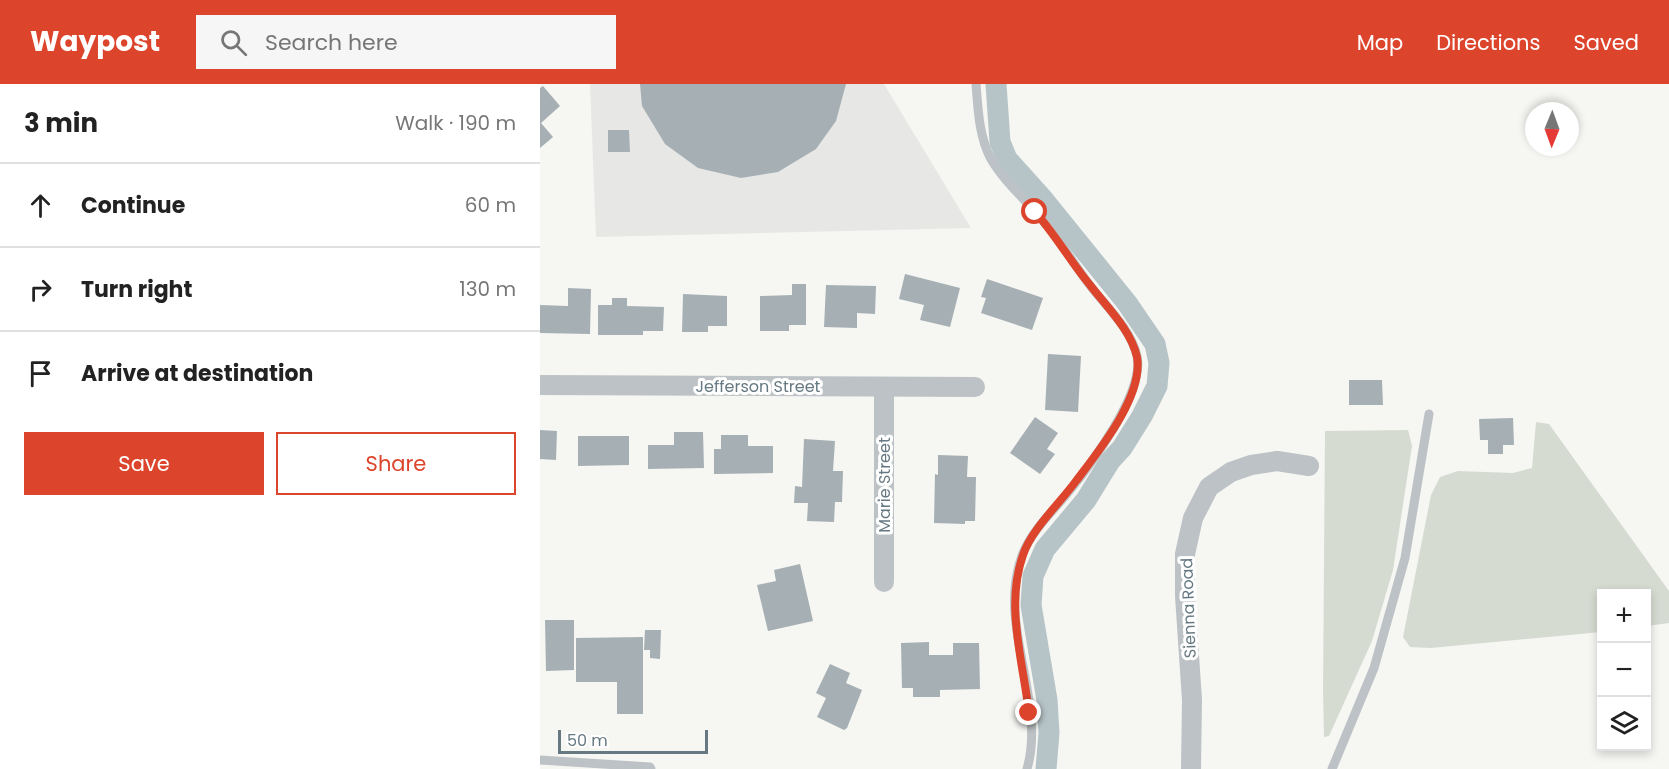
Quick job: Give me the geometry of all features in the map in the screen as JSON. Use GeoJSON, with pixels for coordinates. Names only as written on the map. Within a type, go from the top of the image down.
{"type":"FeatureCollection","features":[{"type":"Feature","properties":{"kind":"street","name":"Jefferson Street"},"geometry":{"type":"LineString","coordinates":[[540,385],[975,387]]}},
{"type":"Feature","properties":{"kind":"street","name":"Marie Street"},"geometry":{"type":"LineString","coordinates":[[884,387],[884,582]]}},
{"type":"Feature","properties":{"kind":"street","name":"Sienna Road"},"geometry":{"type":"LineString","coordinates":[[1191,769],[1192,700],[1185,596],[1185,554],[1193,518],[1209,487],[1231,472],[1277,460],[1309,466]]}},
{"type":"Feature","properties":{"kind":"lane"},"geometry":{"type":"LineString","coordinates":[[976,84],[979,117],[991,159],[1049,228],[1123,327],[1137,358],[1137,374],[1132,394],[1116,424],[1066,495],[1046,517],[1023,552],[1015,582],[1014,606],[1029,713],[1031,745],[1027,769]]}},
{"type":"Feature","properties":{"kind":"lane"},"geometry":{"type":"LineString","coordinates":[[1332,769],[1374,668],[1405,558],[1429,414]]}},
{"type":"Feature","properties":{"kind":"lane"},"geometry":{"type":"LineString","coordinates":[[540,760],[638,766],[651,769]]}},
{"type":"Feature","properties":{"kind":"shaded area"},"geometry":{"type":"Polygon","coordinates":[[[590,84],[884,84],[971,228],[596,237],[590,84]]]}},
{"type":"Feature","properties":{"kind":"shaded area"},"geometry":{"type":"Polygon","coordinates":[[[1536,422],[1549,424],[1669,591],[1669,623],[1651,625],[1651,589],[1597,589],[1597,632],[1431,648],[1410,647],[1403,637],[1431,495],[1440,477],[1458,471],[1513,473],[1532,468],[1536,422]]]}},
{"type":"Feature","properties":{"kind":"shaded area"},"geometry":{"type":"Polygon","coordinates":[[[1408,430],[1412,446],[1393,570],[1372,641],[1329,736],[1324,737],[1325,431],[1408,430]]]}},
{"type":"Feature","properties":{"kind":"building"},"geometry":{"type":"Polygon","coordinates":[[[640,84],[846,84],[836,121],[816,149],[778,172],[741,178],[698,168],[665,144],[642,106],[640,84]]]}},
{"type":"Feature","properties":{"kind":"building"},"geometry":{"type":"Polygon","coordinates":[[[543,86],[560,106],[541,123],[553,137],[540,148],[540,88],[543,86]]]}},
{"type":"Feature","properties":{"kind":"building"},"geometry":{"type":"Polygon","coordinates":[[[608,130],[629,130],[630,152],[608,152],[608,130]]]}},
{"type":"Feature","properties":{"kind":"building"},"geometry":{"type":"Polygon","coordinates":[[[905,274],[960,288],[950,327],[920,320],[924,305],[899,299],[905,274]]]}},
{"type":"Feature","properties":{"kind":"building"},"geometry":{"type":"Polygon","coordinates":[[[987,279],[1043,298],[1032,330],[981,313],[986,298],[981,297],[987,279]]]}},
{"type":"Feature","properties":{"kind":"building"},"geometry":{"type":"Polygon","coordinates":[[[792,284],[806,284],[806,325],[789,325],[789,331],[760,331],[760,296],[792,295],[792,284]]]}},
{"type":"Feature","properties":{"kind":"building"},"geometry":{"type":"Polygon","coordinates":[[[826,285],[876,286],[875,314],[857,313],[857,328],[824,327],[826,285]]]}},
{"type":"Feature","properties":{"kind":"building"},"geometry":{"type":"Polygon","coordinates":[[[568,288],[591,289],[590,334],[540,333],[540,305],[568,306],[568,288]]]}},
{"type":"Feature","properties":{"kind":"building"},"geometry":{"type":"Polygon","coordinates":[[[683,294],[727,296],[727,326],[708,326],[708,332],[682,332],[683,294]]]}},
{"type":"Feature","properties":{"kind":"building"},"geometry":{"type":"Polygon","coordinates":[[[612,298],[627,298],[627,306],[664,307],[663,331],[643,331],[643,335],[598,335],[598,305],[612,305],[612,298]]]}},
{"type":"Feature","properties":{"kind":"building"},"geometry":{"type":"Polygon","coordinates":[[[1048,354],[1081,356],[1078,412],[1045,410],[1048,354]]]}},
{"type":"Feature","properties":{"kind":"building"},"geometry":{"type":"Polygon","coordinates":[[[1349,380],[1382,380],[1383,405],[1349,405],[1349,380]]]}},
{"type":"Feature","properties":{"kind":"building"},"geometry":{"type":"Polygon","coordinates":[[[1035,417],[1058,433],[1047,449],[1055,454],[1040,474],[1010,453],[1035,417]]]}},
{"type":"Feature","properties":{"kind":"building"},"geometry":{"type":"Polygon","coordinates":[[[1513,418],[1514,445],[1503,445],[1503,454],[1488,454],[1488,440],[1480,440],[1479,419],[1513,418]]]}},
{"type":"Feature","properties":{"kind":"building"},"geometry":{"type":"Polygon","coordinates":[[[540,430],[557,431],[556,460],[540,459],[540,430]]]}},
{"type":"Feature","properties":{"kind":"building"},"geometry":{"type":"Polygon","coordinates":[[[674,432],[703,432],[704,468],[648,469],[648,445],[674,445],[674,432]]]}},
{"type":"Feature","properties":{"kind":"building"},"geometry":{"type":"Polygon","coordinates":[[[721,435],[748,435],[748,446],[773,446],[773,473],[714,474],[714,449],[721,449],[721,435]]]}},
{"type":"Feature","properties":{"kind":"building"},"geometry":{"type":"Polygon","coordinates":[[[578,436],[629,436],[629,465],[578,466],[578,436]]]}},
{"type":"Feature","properties":{"kind":"building"},"geometry":{"type":"Polygon","coordinates":[[[804,439],[835,441],[833,471],[843,471],[842,502],[835,502],[834,522],[807,521],[808,503],[794,503],[795,486],[802,487],[804,439]]]}},
{"type":"Feature","properties":{"kind":"building"},"geometry":{"type":"Polygon","coordinates":[[[938,455],[968,456],[967,477],[976,477],[975,521],[965,521],[965,524],[934,523],[935,474],[938,475],[938,455]]]}},
{"type":"Feature","properties":{"kind":"building"},"geometry":{"type":"Polygon","coordinates":[[[800,564],[813,621],[768,631],[757,585],[776,581],[774,570],[800,564]]]}},
{"type":"Feature","properties":{"kind":"building"},"geometry":{"type":"Polygon","coordinates":[[[545,620],[574,620],[574,670],[546,671],[545,620]]]}},
{"type":"Feature","properties":{"kind":"building"},"geometry":{"type":"Polygon","coordinates":[[[645,630],[661,630],[660,659],[650,658],[650,650],[644,650],[645,630]]]}},
{"type":"Feature","properties":{"kind":"building"},"geometry":{"type":"Polygon","coordinates":[[[643,637],[643,714],[617,714],[617,682],[576,682],[576,638],[643,637]]]}},
{"type":"Feature","properties":{"kind":"building"},"geometry":{"type":"Polygon","coordinates":[[[929,642],[929,655],[953,655],[953,643],[979,643],[980,689],[940,690],[940,697],[913,697],[913,688],[902,688],[901,643],[929,642]]]}},
{"type":"Feature","properties":{"kind":"building"},"geometry":{"type":"Polygon","coordinates":[[[830,664],[850,673],[846,683],[862,690],[847,728],[844,730],[817,717],[826,698],[816,693],[830,664]]]}},
{"type":"Feature","properties":{"kind":"waterway"},"geometry":{"type":"LineString","coordinates":[[996,84],[1000,142],[1007,159],[1043,199],[1127,303],[1155,344],[1159,363],[1157,386],[1142,416],[1086,500],[1045,549],[1033,576],[1031,605],[1047,700],[1049,733],[1046,769]]}},
{"type":"Feature","properties":{"kind":"route"},"geometry":{"type":"LineString","coordinates":[[1029,713],[1014,606],[1015,582],[1023,552],[1046,517],[1066,495],[1116,424],[1132,394],[1137,374],[1137,358],[1123,327],[1035,212]]}}]}
